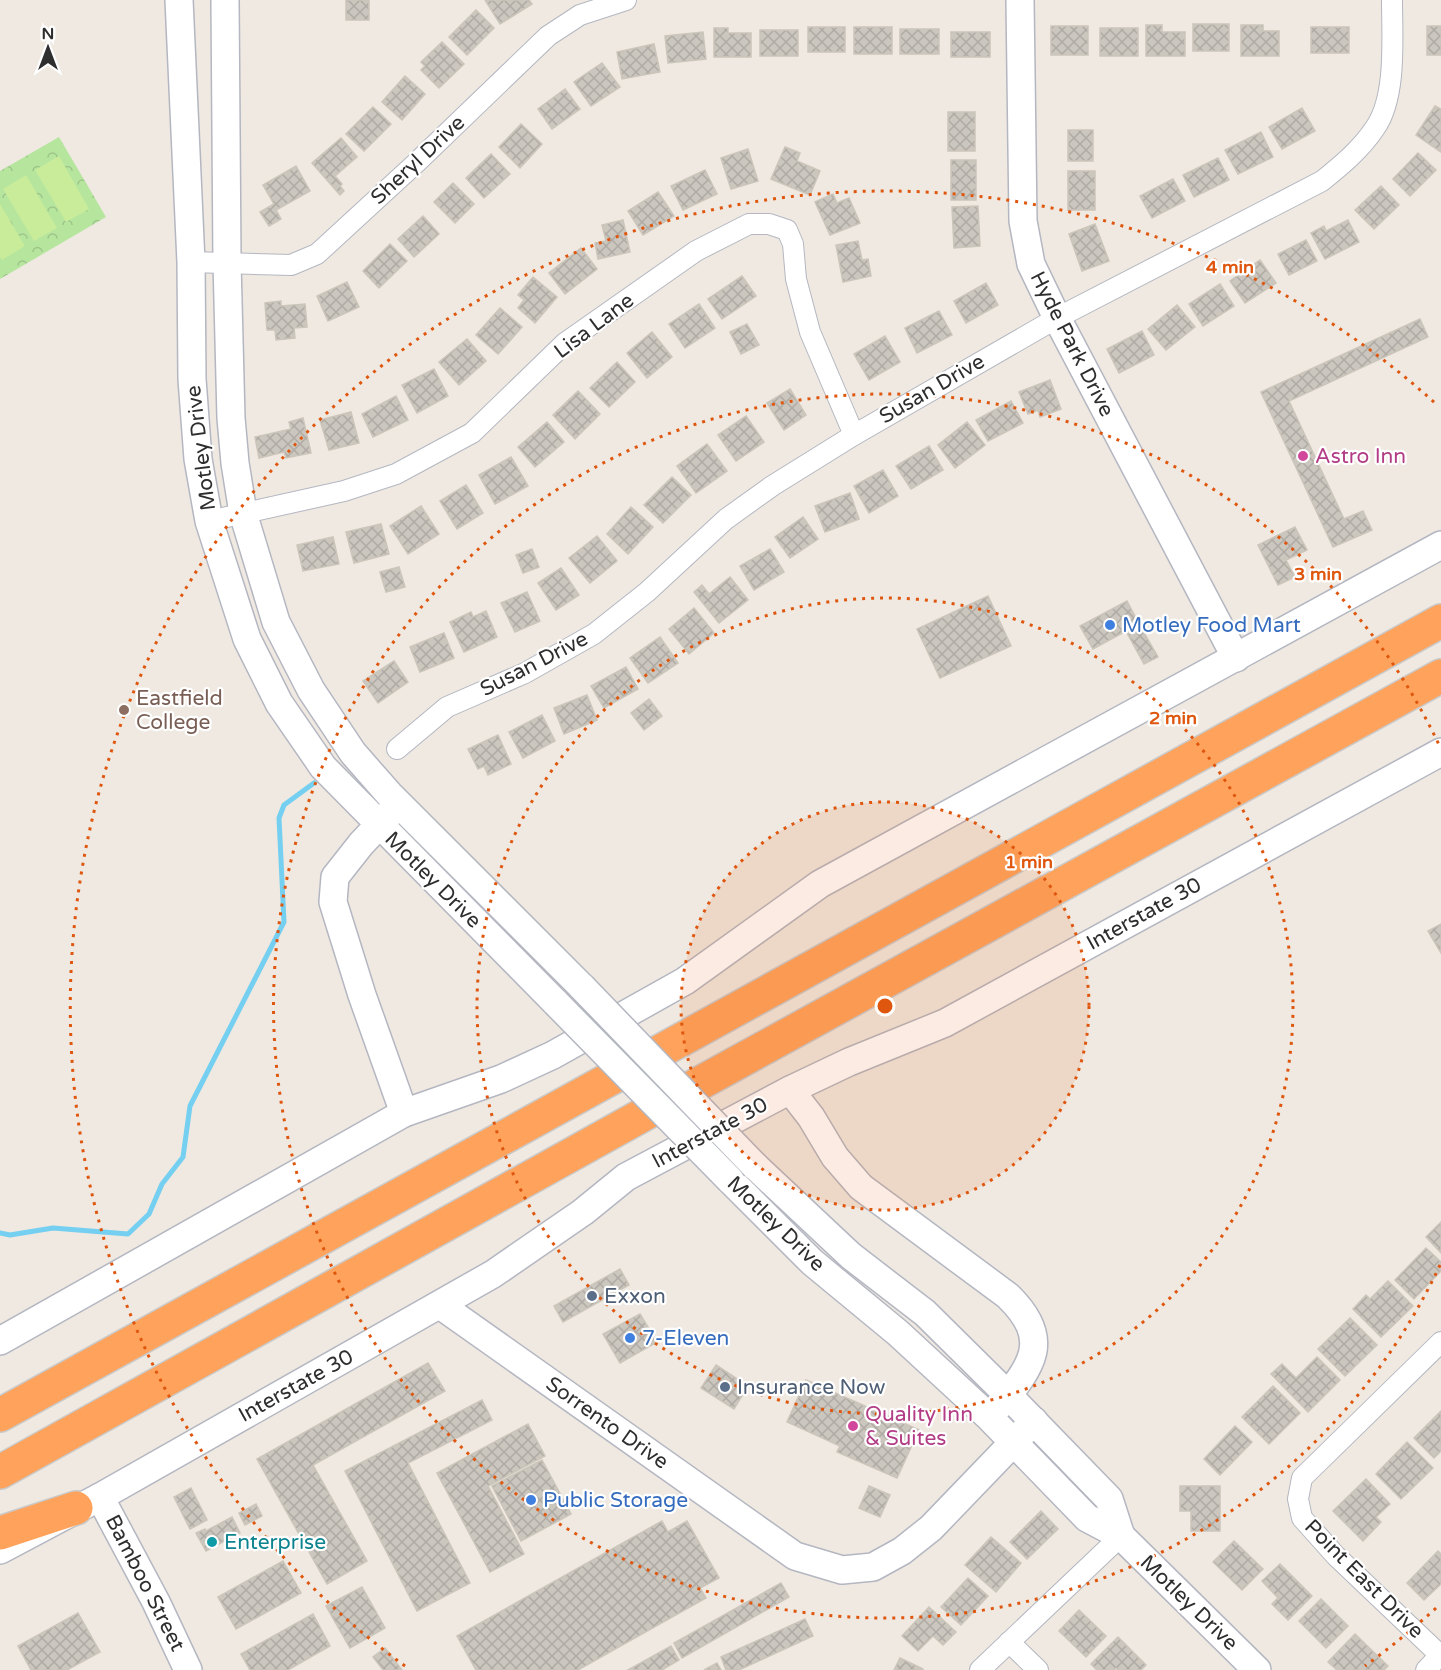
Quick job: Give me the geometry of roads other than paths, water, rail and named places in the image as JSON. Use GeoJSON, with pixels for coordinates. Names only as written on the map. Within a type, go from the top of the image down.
{"type":"FeatureCollection","features":[{"type":"Feature","properties":{"kind":"highway"},"geometry":{"type":"LineString","coordinates":[[0,1415],[1441,621]]}},
{"type":"Feature","properties":{"kind":"highway"},"geometry":{"type":"LineString","coordinates":[[0,1472],[723,1070],[1441,676]]}},
{"type":"Feature","properties":{"kind":"highway"},"geometry":{"type":"LineString","coordinates":[[0,1533],[88,1503]]}},
{"type":"Feature","properties":{"kind":"main road","name":"Motley Drive"},"geometry":{"type":"LineString","coordinates":[[178,0],[191,262],[192,380],[198,459],[209,521],[247,639],[279,703],[323,767],[378,825],[812,1262],[898,1333],[989,1417],[1087,1518],[1121,1536],[1257,1670]]}},
{"type":"Feature","properties":{"kind":"main road","name":"Motley Drive"},"geometry":{"type":"LineString","coordinates":[[225,0],[226,262],[231,418],[235,463],[243,513],[276,622],[311,690],[353,753],[399,804],[582,987],[754,1166],[851,1256],[925,1313],[1109,1499],[1121,1536]]}},
{"type":"Feature","properties":{"kind":"main road","name":"Hyde Park Drive"},"geometry":{"type":"LineString","coordinates":[[1020,0],[1023,221],[1031,264],[1057,318],[1236,657]]}},
{"type":"Feature","properties":{"kind":"main road"},"geometry":{"type":"LineString","coordinates":[[0,1341],[404,1113],[480,1087],[553,1055],[686,981],[820,884],[1441,545]]}},
{"type":"Feature","properties":{"kind":"main road","name":"Interstate 30"},"geometry":{"type":"LineString","coordinates":[[0,1550],[88,1503],[496,1272],[583,1212],[626,1178],[790,1090],[849,1062],[945,1023],[1441,752]]}},
{"type":"Feature","properties":{"kind":"main road"},"geometry":{"type":"LineString","coordinates":[[399,804],[334,877],[333,902],[355,975],[404,1113]]}},
{"type":"Feature","properties":{"kind":"main road"},"geometry":{"type":"LineString","coordinates":[[790,1090],[811,1117],[835,1156],[861,1186],[1008,1296],[1030,1323],[1034,1340],[1032,1356],[1026,1370],[989,1417]]}},
{"type":"Feature","properties":{"kind":"main road","name":"Sorrento Drive"},"geometry":{"type":"LineString","coordinates":[[440,1305],[795,1556],[842,1570],[873,1567],[902,1551],[931,1528],[1034,1421]]}},
{"type":"Feature","properties":{"kind":"main road","name":"Bamboo Street"},"geometry":{"type":"LineString","coordinates":[[88,1503],[156,1602],[188,1670]]}},
{"type":"Feature","properties":{"kind":"street","name":"Sheryl Drive"},"geometry":{"type":"LineString","coordinates":[[191,262],[291,265],[317,254],[417,163],[548,36],[580,15],[626,0]]}},
{"type":"Feature","properties":{"kind":"street","name":"Susan Drive"},"geometry":{"type":"LineString","coordinates":[[397,749],[447,707],[525,673],[594,634],[646,592],[726,519],[772,486],[854,435],[1057,318],[1322,181],[1351,158],[1382,116],[1391,76],[1392,0]]}},
{"type":"Feature","properties":{"kind":"street","name":"Lisa Lane"},"geometry":{"type":"LineString","coordinates":[[209,521],[344,491],[396,474],[472,433],[565,343],[696,251],[749,224],[769,224],[787,230],[793,244],[796,279],[810,332],[854,435]]}},
{"type":"Feature","properties":{"kind":"street","name":"Point East Drive"},"geometry":{"type":"LineString","coordinates":[[1440,1654],[1336,1556],[1302,1518],[1298,1499],[1302,1478],[1441,1342]]}},
{"type":"Feature","properties":{"kind":"street"},"geometry":{"type":"LineString","coordinates":[[980,1670],[1121,1536]]}},
{"type":"Feature","properties":{"kind":"street"},"geometry":{"type":"LineString","coordinates":[[1009,1642],[1038,1670]]}},
{"type":"Feature","properties":{"kind":"street"},"geometry":{"type":"LineString","coordinates":[[1426,1670],[1440,1654]]}},
{"type":"Feature","properties":{"kind":"waterway"},"geometry":{"type":"LineString","coordinates":[[0,1233],[10,1235],[53,1228],[128,1234],[149,1214],[162,1184],[183,1157],[190,1106],[284,922],[279,818],[284,805],[314,783]]}},
{"type":"Feature","properties":{"kind":"place","name":"Astro Inn"},"geometry":{"type":"Point","coordinates":[1303,456]}},
{"type":"Feature","properties":{"kind":"place","name":"Motley Food Mart"},"geometry":{"type":"Point","coordinates":[1110,625]}},
{"type":"Feature","properties":{"kind":"place","name":"Eastfield College"},"geometry":{"type":"Point","coordinates":[124,710]}},
{"type":"Feature","properties":{"kind":"place","name":"Exxon"},"geometry":{"type":"Point","coordinates":[592,1296]}},
{"type":"Feature","properties":{"kind":"place","name":"7-Eleven"},"geometry":{"type":"Point","coordinates":[630,1338]}},
{"type":"Feature","properties":{"kind":"place","name":"Insurance Now"},"geometry":{"type":"Point","coordinates":[725,1387]}},
{"type":"Feature","properties":{"kind":"place","name":"Quality Inn & Suites"},"geometry":{"type":"Point","coordinates":[853,1426]}},
{"type":"Feature","properties":{"kind":"place","name":"Public Storage"},"geometry":{"type":"Point","coordinates":[531,1500]}},
{"type":"Feature","properties":{"kind":"place","name":"Enterprise"},"geometry":{"type":"Point","coordinates":[212,1542]}}]}
